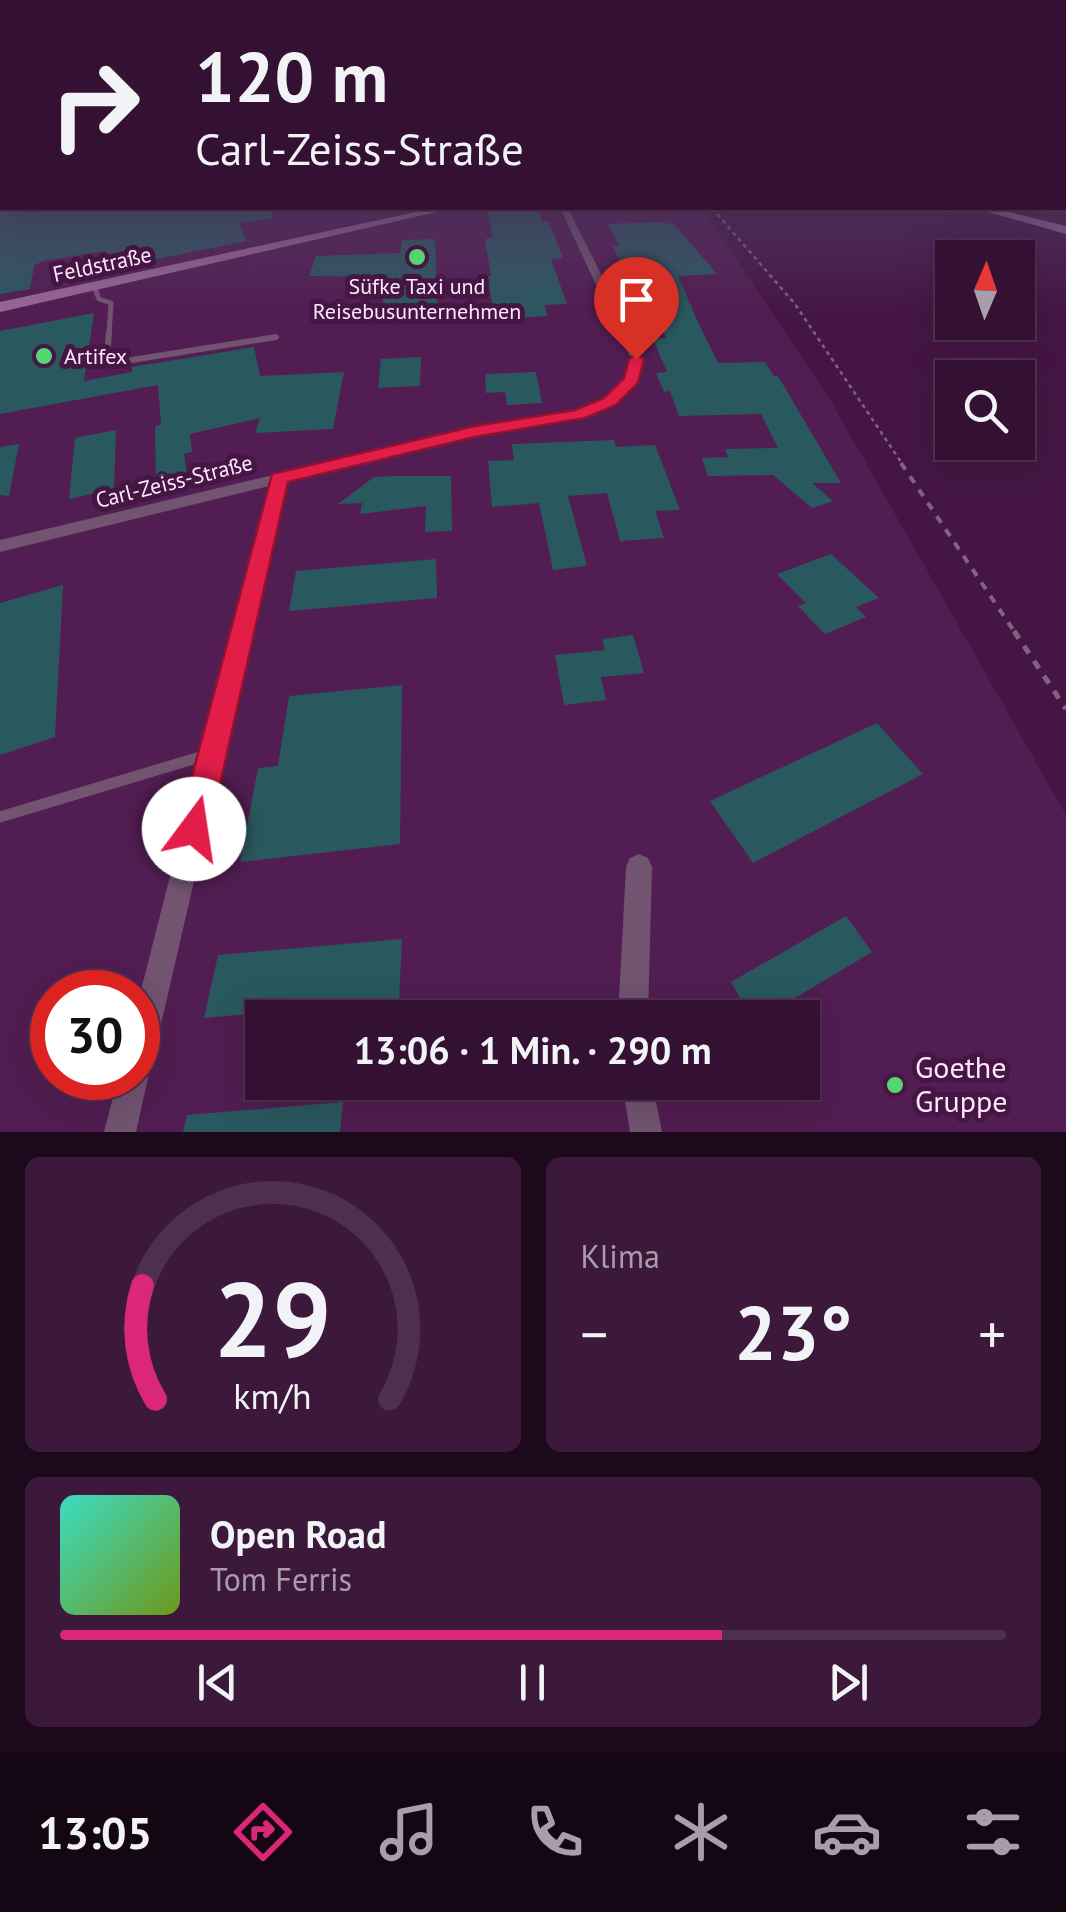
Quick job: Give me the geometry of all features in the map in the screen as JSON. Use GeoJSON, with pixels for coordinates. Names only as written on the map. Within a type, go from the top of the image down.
{"type":"FeatureCollection","features":[{"type":"Feature","properties":{"kind":"street","name":"Feldstraße"},"geometry":{"type":"LineString","coordinates":[[0,307],[439,210]]}},
{"type":"Feature","properties":{"kind":"street","name":"Carl-Zeiss-Straße"},"geometry":{"type":"LineString","coordinates":[[0,546],[475,431],[579,414],[610,401],[632,380],[636,359],[565,210]]}},
{"type":"Feature","properties":{"kind":"street"},"geometry":{"type":"LineString","coordinates":[[988,210],[1066,230]]}},
{"type":"Feature","properties":{"kind":"street"},"geometry":{"type":"LineString","coordinates":[[160,970],[280,478]]}},
{"type":"Feature","properties":{"kind":"street"},"geometry":{"type":"LineString","coordinates":[[634,1000],[639,867]]}},
{"type":"Feature","properties":{"kind":"street"},"geometry":{"type":"LineString","coordinates":[[120,1132],[128,1100]]}},
{"type":"Feature","properties":{"kind":"street"},"geometry":{"type":"LineString","coordinates":[[640,1100],[646,1132]]}},
{"type":"Feature","properties":{"kind":"lane"},"geometry":{"type":"LineString","coordinates":[[94,286],[99,299],[112,303],[108,358],[114,364],[276,337]]}},
{"type":"Feature","properties":{"kind":"lane"},"geometry":{"type":"LineString","coordinates":[[0,817],[212,753]]}},
{"type":"Feature","properties":{"kind":"path"},"geometry":{"type":"LineString","coordinates":[[714,210],[795,304],[1066,710]]}},
{"type":"Feature","properties":{"kind":"shaded area"},"geometry":{"type":"Polygon","coordinates":[[[0,210],[703,210],[828,396],[1066,815],[1066,1132],[0,1132],[0,210]]]}},
{"type":"Feature","properties":{"kind":"building"},"geometry":{"type":"Polygon","coordinates":[[[0,210],[272,210],[273,218],[238,223],[247,241],[107,269],[106,251],[42,261],[34,266],[30,289],[0,294],[0,210]]]}},
{"type":"Feature","properties":{"kind":"building"},"geometry":{"type":"Polygon","coordinates":[[[487,210],[538,210],[542,222],[549,221],[563,258],[551,259],[567,304],[544,305],[548,316],[495,319],[485,239],[493,238],[487,210]]]}},
{"type":"Feature","properties":{"kind":"building"},"geometry":{"type":"Polygon","coordinates":[[[608,224],[674,224],[717,274],[678,276],[718,363],[765,362],[778,376],[841,483],[812,483],[833,501],[812,508],[773,475],[708,476],[702,458],[728,457],[725,449],[778,448],[761,414],[679,416],[670,391],[664,392],[656,373],[667,372],[653,339],[666,338],[653,306],[640,306],[613,246],[620,246],[608,224]]]}},
{"type":"Feature","properties":{"kind":"building"},"geometry":{"type":"Polygon","coordinates":[[[435,239],[438,316],[381,319],[385,277],[309,276],[316,256],[400,253],[402,240],[435,239]]]}},
{"type":"Feature","properties":{"kind":"building"},"geometry":{"type":"Polygon","coordinates":[[[94,313],[84,381],[132,372],[132,367],[254,347],[260,376],[344,372],[333,429],[255,433],[260,418],[190,434],[192,452],[184,454],[187,476],[156,483],[155,426],[161,425],[158,385],[0,414],[0,331],[94,313]]]}},
{"type":"Feature","properties":{"kind":"building"},"geometry":{"type":"Polygon","coordinates":[[[421,357],[420,386],[378,388],[381,359],[421,357]]]}},
{"type":"Feature","properties":{"kind":"building"},"geometry":{"type":"Polygon","coordinates":[[[536,372],[542,403],[507,405],[505,392],[486,393],[485,374],[536,372]]]}},
{"type":"Feature","properties":{"kind":"building"},"geometry":{"type":"Polygon","coordinates":[[[116,430],[114,489],[69,499],[75,438],[116,430]]]}},
{"type":"Feature","properties":{"kind":"building"},"geometry":{"type":"Polygon","coordinates":[[[614,440],[616,447],[655,445],[680,510],[655,511],[664,538],[620,541],[607,493],[568,496],[587,566],[553,570],[539,503],[492,507],[488,461],[514,460],[512,444],[614,440]]]}},
{"type":"Feature","properties":{"kind":"building"},"geometry":{"type":"Polygon","coordinates":[[[19,444],[9,496],[0,495],[0,447],[19,444]]]}},
{"type":"Feature","properties":{"kind":"building"},"geometry":{"type":"Polygon","coordinates":[[[451,476],[452,531],[425,532],[426,506],[360,514],[362,503],[338,504],[374,477],[451,476]]]}},
{"type":"Feature","properties":{"kind":"building"},"geometry":{"type":"Polygon","coordinates":[[[831,554],[879,598],[856,607],[866,617],[825,634],[798,606],[806,603],[777,574],[831,554]]]}},
{"type":"Feature","properties":{"kind":"building"},"geometry":{"type":"Polygon","coordinates":[[[436,559],[437,598],[289,611],[296,571],[436,559]]]}},
{"type":"Feature","properties":{"kind":"building"},"geometry":{"type":"Polygon","coordinates":[[[63,585],[55,737],[0,755],[0,603],[63,585]]]}},
{"type":"Feature","properties":{"kind":"building"},"geometry":{"type":"Polygon","coordinates":[[[633,635],[644,673],[601,677],[606,700],[564,705],[555,655],[605,650],[602,639],[633,635]]]}},
{"type":"Feature","properties":{"kind":"building"},"geometry":{"type":"Polygon","coordinates":[[[402,685],[400,844],[240,862],[258,768],[278,766],[289,696],[402,685]]]}},
{"type":"Feature","properties":{"kind":"building"},"geometry":{"type":"Polygon","coordinates":[[[877,723],[923,774],[753,863],[710,801],[877,723]]]}},
{"type":"Feature","properties":{"kind":"building"},"geometry":{"type":"Polygon","coordinates":[[[846,916],[872,952],[791,1000],[741,1000],[731,982],[846,916]]]}},
{"type":"Feature","properties":{"kind":"building"},"geometry":{"type":"Polygon","coordinates":[[[402,939],[399,1000],[245,1000],[245,1014],[204,1018],[218,955],[402,939]]]}},
{"type":"Feature","properties":{"kind":"building"},"geometry":{"type":"Polygon","coordinates":[[[343,1102],[340,1132],[183,1132],[187,1115],[343,1102]]]}},
{"type":"Feature","properties":{"kind":"place","name":"Süfke Taxi und Reisebusunternehmen"},"geometry":{"type":"Point","coordinates":[417,257]}},
{"type":"Feature","properties":{"kind":"place","name":"Artifex"},"geometry":{"type":"Point","coordinates":[44,356]}},
{"type":"Feature","properties":{"kind":"place","name":"Goethe Gruppe"},"geometry":{"type":"Point","coordinates":[895,1085]}},
{"type":"Feature","properties":{"kind":"route"},"geometry":{"type":"LineString","coordinates":[[194,829],[280,478],[475,431],[579,414],[610,401],[632,380],[636,359]]}}]}
